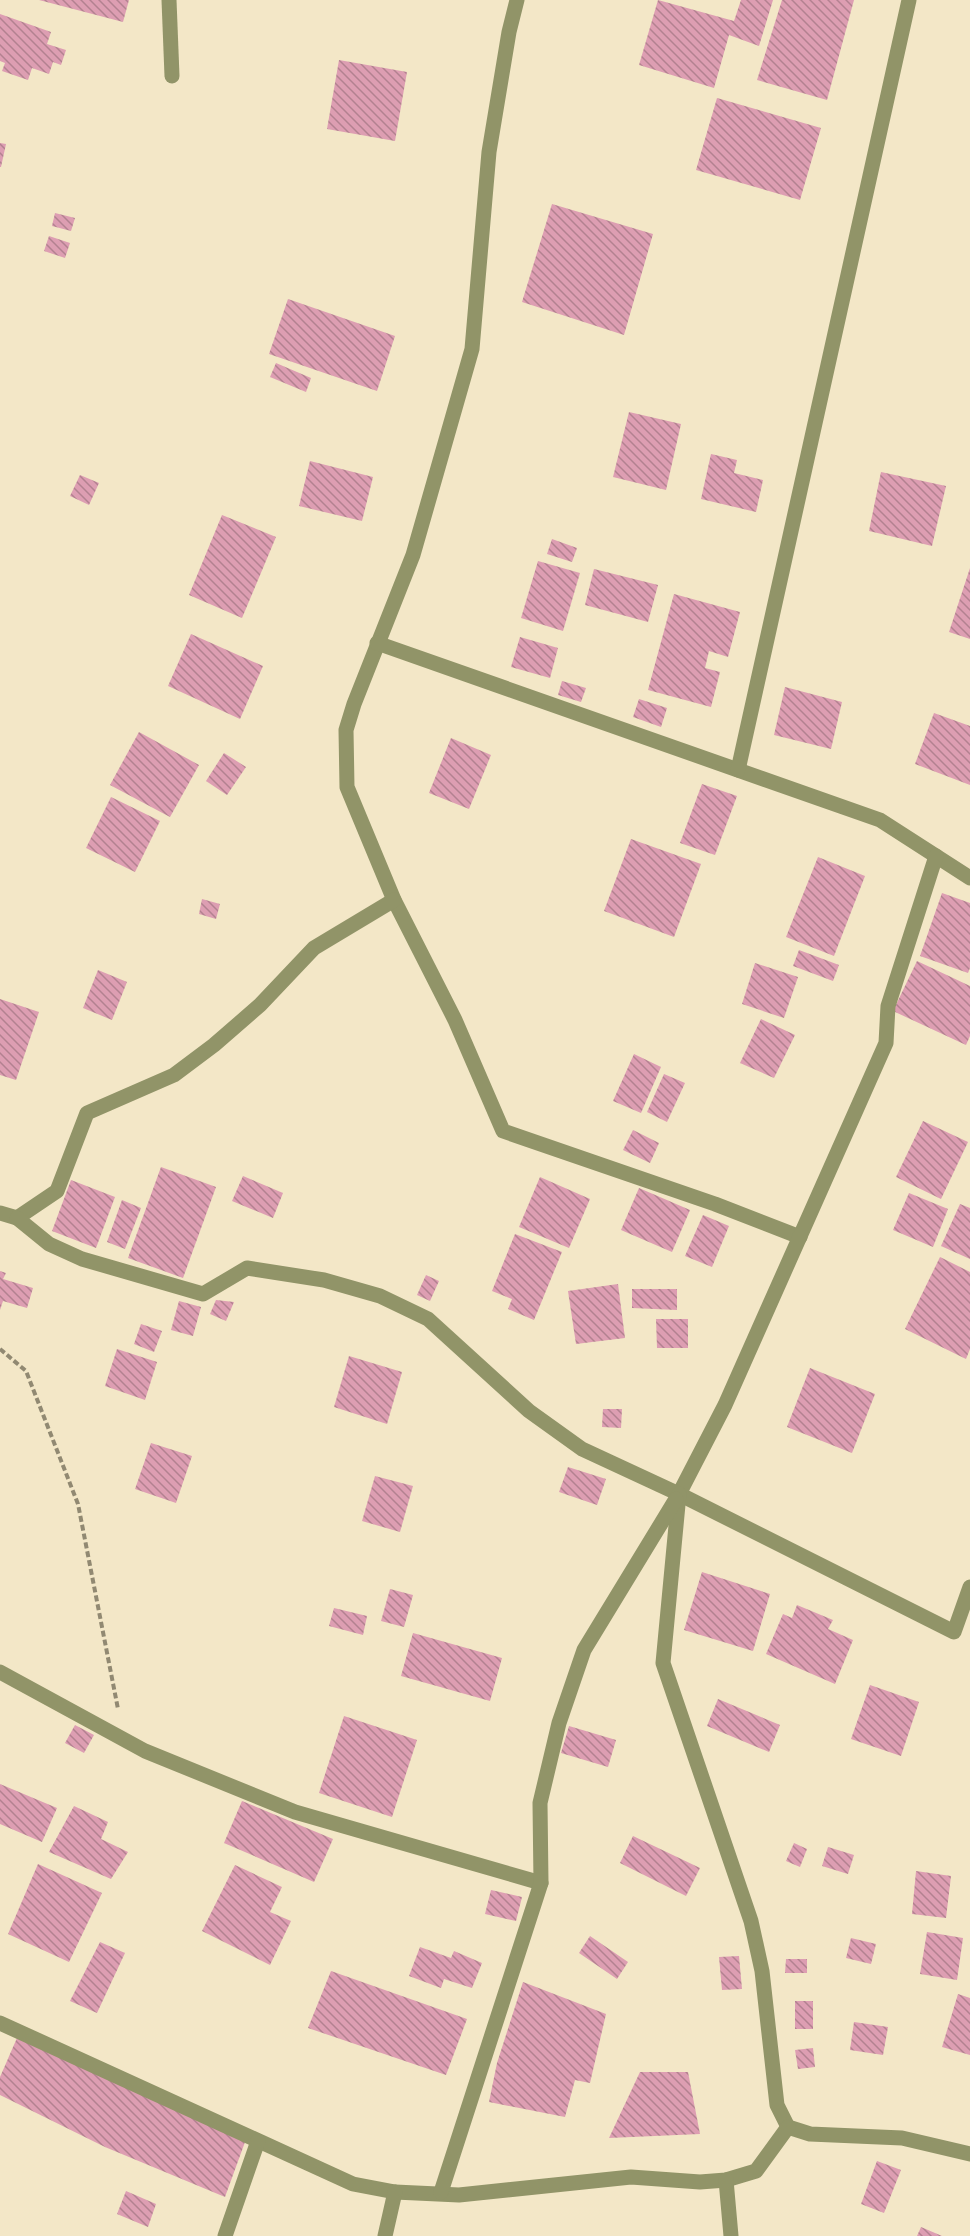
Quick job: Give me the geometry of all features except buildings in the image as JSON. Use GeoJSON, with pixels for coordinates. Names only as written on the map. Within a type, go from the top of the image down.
{"type":"FeatureCollection","features":[{"type":"Feature","properties":{"kind":"street"},"geometry":{"type":"LineString","coordinates":[[169,0],[172,76]]}},
{"type":"Feature","properties":{"kind":"street"},"geometry":{"type":"LineString","coordinates":[[517,0],[509,32],[489,152],[472,349],[413,555],[377,643],[346,730],[347,787],[394,900],[454,1020],[503,1131],[715,1204],[800,1237]]}},
{"type":"Feature","properties":{"kind":"street"},"geometry":{"type":"LineString","coordinates":[[738,770],[909,0]]}},
{"type":"Feature","properties":{"kind":"street"},"geometry":{"type":"LineString","coordinates":[[377,643],[880,820],[970,878]]}},
{"type":"Feature","properties":{"kind":"street"},"geometry":{"type":"LineString","coordinates":[[441,2192],[541,1883],[540,1803],[559,1723],[584,1650],[679,1494],[725,1405],[800,1237],[886,1043],[888,1006],[936,856]]}},
{"type":"Feature","properties":{"kind":"street"},"geometry":{"type":"LineString","coordinates":[[17,1218],[57,1191],[87,1113],[174,1075],[214,1045],[260,1005],[314,948],[394,900]]}},
{"type":"Feature","properties":{"kind":"street"},"geometry":{"type":"LineString","coordinates":[[0,1213],[17,1218],[49,1244],[82,1259],[203,1294],[247,1268],[324,1280],[380,1296],[428,1319],[529,1412],[582,1449],[679,1494],[954,1632],[970,1587]]}},
{"type":"Feature","properties":{"kind":"street"},"geometry":{"type":"LineString","coordinates":[[679,1494],[663,1663],[751,1922],[762,1971],[777,2105],[788,2127],[810,2134],[902,2138],[970,2154]]}},
{"type":"Feature","properties":{"kind":"street"},"geometry":{"type":"LineString","coordinates":[[0,1672],[145,1750],[295,1812],[541,1883]]}},
{"type":"Feature","properties":{"kind":"street"},"geometry":{"type":"LineString","coordinates":[[0,2023],[353,2184],[395,2192],[441,2192],[459,2195],[631,2177],[700,2182],[726,2180],[756,2171],[788,2127]]}},
{"type":"Feature","properties":{"kind":"street"},"geometry":{"type":"LineString","coordinates":[[225,2236],[258,2140]]}},
{"type":"Feature","properties":{"kind":"street"},"geometry":{"type":"LineString","coordinates":[[726,2180],[731,2236]]}},
{"type":"Feature","properties":{"kind":"street"},"geometry":{"type":"LineString","coordinates":[[385,2236],[395,2192]]}},
{"type":"Feature","properties":{"kind":"path"},"geometry":{"type":"LineString","coordinates":[[0,1349],[26,1371],[78,1504],[124,1740]]}}]}
